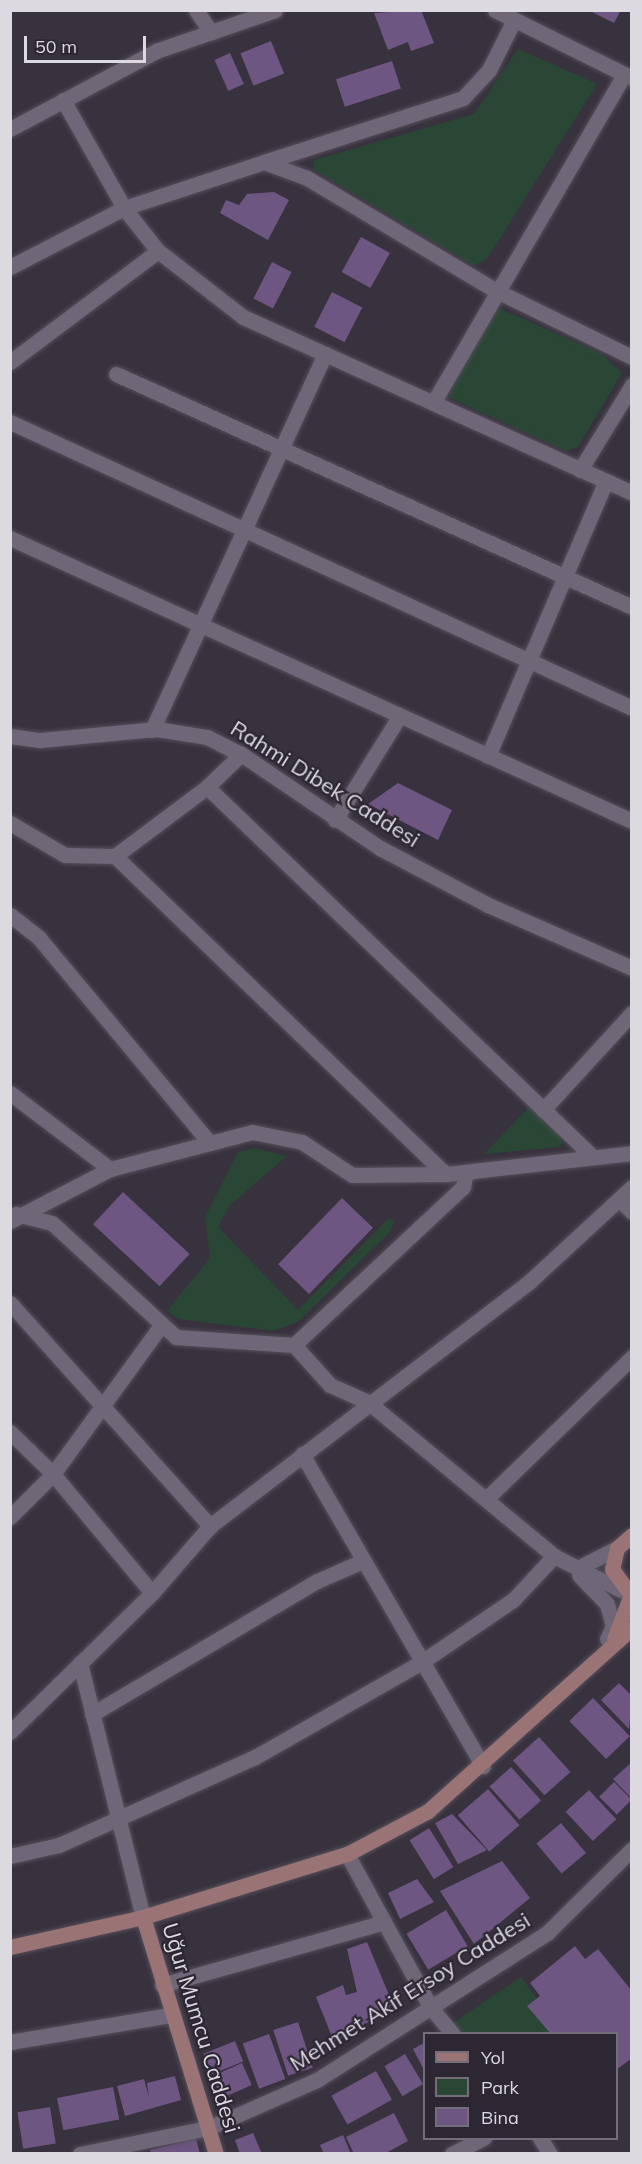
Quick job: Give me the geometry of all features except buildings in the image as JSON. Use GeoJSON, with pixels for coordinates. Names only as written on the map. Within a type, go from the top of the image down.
{"type":"FeatureCollection","features":[{"type":"Feature","properties":{"kind":"main road"},"geometry":{"type":"LineString","coordinates":[[611,1645],[628,1595],[612,1569],[617,1548],[632,1535]]}},
{"type":"Feature","properties":{"kind":"main road"},"geometry":{"type":"LineString","coordinates":[[10,1947],[143,1917],[347,1854],[428,1811],[483,1766],[632,1628]]}},
{"type":"Feature","properties":{"kind":"main road","name":"Uğur Mumcu Caddesi"},"geometry":{"type":"LineString","coordinates":[[143,1917],[170,2015],[216,2154]]}},
{"type":"Feature","properties":{"kind":"street"},"geometry":{"type":"LineString","coordinates":[[196,10],[211,32]]}},
{"type":"Feature","properties":{"kind":"street"},"geometry":{"type":"LineString","coordinates":[[10,129],[156,51],[275,10]]}},
{"type":"Feature","properties":{"kind":"street"},"geometry":{"type":"LineString","coordinates":[[433,403],[495,290],[628,76],[513,22],[495,10]]}},
{"type":"Feature","properties":{"kind":"street"},"geometry":{"type":"LineString","coordinates":[[10,267],[124,207],[463,98],[489,70],[513,22]]}},
{"type":"Feature","properties":{"kind":"street"},"geometry":{"type":"LineString","coordinates":[[63,100],[124,207],[158,251],[243,317],[632,493]]}},
{"type":"Feature","properties":{"kind":"street"},"geometry":{"type":"LineString","coordinates":[[264,162],[307,178],[495,290],[632,357]]}},
{"type":"Feature","properties":{"kind":"street"},"geometry":{"type":"LineString","coordinates":[[10,362],[158,251]]}},
{"type":"Feature","properties":{"kind":"street"},"geometry":{"type":"LineString","coordinates":[[152,730],[325,354]]}},
{"type":"Feature","properties":{"kind":"street"},"geometry":{"type":"LineString","coordinates":[[116,374],[632,608]]}},
{"type":"Feature","properties":{"kind":"street"},"geometry":{"type":"LineString","coordinates":[[580,470],[632,385]]}},
{"type":"Feature","properties":{"kind":"street"},"geometry":{"type":"LineString","coordinates":[[10,422],[632,708]]}},
{"type":"Feature","properties":{"kind":"street"},"geometry":{"type":"LineString","coordinates":[[488,756],[606,481]]}},
{"type":"Feature","properties":{"kind":"street"},"geometry":{"type":"LineString","coordinates":[[10,538],[632,821]]}},
{"type":"Feature","properties":{"kind":"street"},"geometry":{"type":"LineString","coordinates":[[335,820],[399,715]]}},
{"type":"Feature","properties":{"kind":"street","name":"Rahmi Dibek Caddesi"},"geometry":{"type":"LineString","coordinates":[[10,736],[40,740],[152,730],[207,737],[241,754],[335,820],[488,905],[632,968]]}},
{"type":"Feature","properties":{"kind":"street"},"geometry":{"type":"LineString","coordinates":[[10,823],[65,855],[115,856],[207,787],[241,754]]}},
{"type":"Feature","properties":{"kind":"street"},"geometry":{"type":"LineString","coordinates":[[207,787],[593,1157]]}},
{"type":"Feature","properties":{"kind":"street"},"geometry":{"type":"LineString","coordinates":[[115,856],[446,1174]]}},
{"type":"Feature","properties":{"kind":"street"},"geometry":{"type":"LineString","coordinates":[[10,915],[39,938],[210,1143]]}},
{"type":"Feature","properties":{"kind":"street"},"geometry":{"type":"LineString","coordinates":[[543,1110],[632,1013]]}},
{"type":"Feature","properties":{"kind":"street"},"geometry":{"type":"LineString","coordinates":[[10,1093],[110,1169]]}},
{"type":"Feature","properties":{"kind":"street"},"geometry":{"type":"LineString","coordinates":[[15,1216],[110,1169],[252,1132],[302,1142],[352,1175],[446,1174],[632,1153]]}},
{"type":"Feature","properties":{"kind":"street"},"geometry":{"type":"LineString","coordinates":[[294,1346],[463,1187],[466,1172]]}},
{"type":"Feature","properties":{"kind":"street"},"geometry":{"type":"LineString","coordinates":[[10,1732],[152,1593],[210,1527],[368,1402],[530,1282],[632,1187]]}},
{"type":"Feature","properties":{"kind":"street"},"geometry":{"type":"LineString","coordinates":[[619,1199],[632,1212]]}},
{"type":"Feature","properties":{"kind":"street"},"geometry":{"type":"LineString","coordinates":[[15,1216],[52,1224],[176,1337],[294,1346],[330,1385],[368,1402],[554,1556],[628,1595]]}},
{"type":"Feature","properties":{"kind":"street"},"geometry":{"type":"LineString","coordinates":[[10,1303],[210,1527]]}},
{"type":"Feature","properties":{"kind":"street"},"geometry":{"type":"LineString","coordinates":[[10,1517],[53,1474],[162,1324]]}},
{"type":"Feature","properties":{"kind":"street"},"geometry":{"type":"LineString","coordinates":[[486,1499],[632,1357]]}},
{"type":"Feature","properties":{"kind":"street"},"geometry":{"type":"LineString","coordinates":[[10,1432],[53,1474],[152,1593]]}},
{"type":"Feature","properties":{"kind":"street"},"geometry":{"type":"LineString","coordinates":[[302,1454],[360,1562],[483,1766]]}},
{"type":"Feature","properties":{"kind":"street"},"geometry":{"type":"LineString","coordinates":[[574,1567],[617,1548]]}},
{"type":"Feature","properties":{"kind":"street"},"geometry":{"type":"LineString","coordinates":[[10,1856],[59,1845],[255,1757],[420,1662],[514,1599],[554,1556]]}},
{"type":"Feature","properties":{"kind":"street"},"geometry":{"type":"LineString","coordinates":[[92,1714],[317,1581],[360,1562]]}},
{"type":"Feature","properties":{"kind":"street"},"geometry":{"type":"LineString","coordinates":[[574,1567],[607,1604],[614,1626],[595,1660]]}},
{"type":"Feature","properties":{"kind":"street"},"geometry":{"type":"LineString","coordinates":[[80,1664],[143,1917]]}},
{"type":"Feature","properties":{"kind":"street","name":"Mehmet Akif Ersoy Caddesi"},"geometry":{"type":"LineString","coordinates":[[80,2154],[208,2128],[317,2080],[548,1932],[632,1849]]}},
{"type":"Feature","properties":{"kind":"street"},"geometry":{"type":"LineString","coordinates":[[347,1854],[431,2008],[451,2032]]}},
{"type":"Feature","properties":{"kind":"street"},"geometry":{"type":"LineString","coordinates":[[162,1984],[384,1922]]}},
{"type":"Feature","properties":{"kind":"street"},"geometry":{"type":"LineString","coordinates":[[10,2042],[170,2015]]}},
{"type":"Feature","properties":{"kind":"street"},"geometry":{"type":"LineString","coordinates":[[452,2154],[482,2140]]}},
{"type":"Feature","properties":{"kind":"street"},"geometry":{"type":"LineString","coordinates":[[541,2140],[550,2154]]}},
{"type":"Feature","properties":{"kind":"green space"},"geometry":{"type":"Polygon","coordinates":[[[518,49],[597,84],[487,259],[474,266],[313,169],[314,160],[474,114],[518,49]]]}},
{"type":"Feature","properties":{"kind":"green space"},"geometry":{"type":"Polygon","coordinates":[[[499,308],[602,354],[622,373],[578,447],[566,451],[448,397],[486,317],[499,308]]]}},
{"type":"Feature","properties":{"kind":"green space"},"geometry":{"type":"Polygon","coordinates":[[[529,1107],[561,1137],[561,1147],[484,1154],[529,1107]]]}},
{"type":"Feature","properties":{"kind":"green space"},"geometry":{"type":"Polygon","coordinates":[[[254,1148],[287,1156],[230,1205],[218,1227],[298,1310],[389,1218],[394,1221],[390,1232],[298,1322],[273,1331],[178,1319],[167,1311],[210,1258],[205,1217],[238,1152],[254,1148]]]}},
{"type":"Feature","properties":{"kind":"green space"},"geometry":{"type":"Polygon","coordinates":[[[521,1977],[560,2030],[558,2032],[462,2032],[453,2023],[521,1977]]]}}]}
